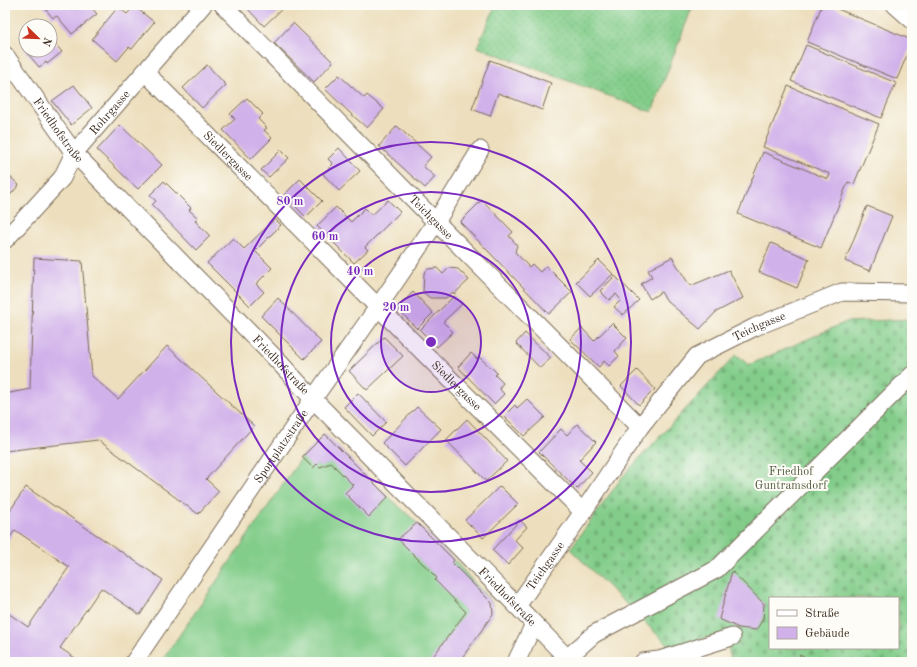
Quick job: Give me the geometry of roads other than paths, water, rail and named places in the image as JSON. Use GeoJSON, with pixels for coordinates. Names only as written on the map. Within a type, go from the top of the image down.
{"type":"FeatureCollection","features":[{"type":"Feature","properties":{"kind":"street","name":"Rohrgasse"},"geometry":{"type":"LineString","coordinates":[[5,240],[62,178],[74,153],[203,5]]}},
{"type":"Feature","properties":{"kind":"street","name":"Teichgasse"},"geometry":{"type":"LineString","coordinates":[[223,5],[640,427]]}},
{"type":"Feature","properties":{"kind":"street"},"geometry":{"type":"LineString","coordinates":[[895,5],[912,20]]}},
{"type":"Feature","properties":{"kind":"street","name":"Friedhofstraße"},"geometry":{"type":"LineString","coordinates":[[5,55],[74,153],[278,361],[313,399],[518,606],[569,660]]}},
{"type":"Feature","properties":{"kind":"street","name":"Siedlergasse"},"geometry":{"type":"LineString","coordinates":[[145,72],[584,512]]}},
{"type":"Feature","properties":{"kind":"street","name":"Sportplatzstraße"},"geometry":{"type":"LineString","coordinates":[[134,662],[313,399],[436,222],[480,150]]}},
{"type":"Feature","properties":{"kind":"street","name":"Teichgasse"},"geometry":{"type":"LineString","coordinates":[[518,606],[584,512],[640,427],[697,356],[755,327],[842,292],[912,293]]}},
{"type":"Feature","properties":{"kind":"street"},"geometry":{"type":"LineString","coordinates":[[569,660],[594,634],[717,569],[912,375]]}},
{"type":"Feature","properties":{"kind":"street"},"geometry":{"type":"LineString","coordinates":[[516,662],[534,624]]}},
{"type":"Feature","properties":{"kind":"street"},"geometry":{"type":"LineString","coordinates":[[643,662],[659,660],[732,638]]}},
{"type":"Feature","properties":{"kind":"park label","name":"Friedhof Guntramsdorf"},"geometry":{"type":"Point","coordinates":[791,478]}}]}
